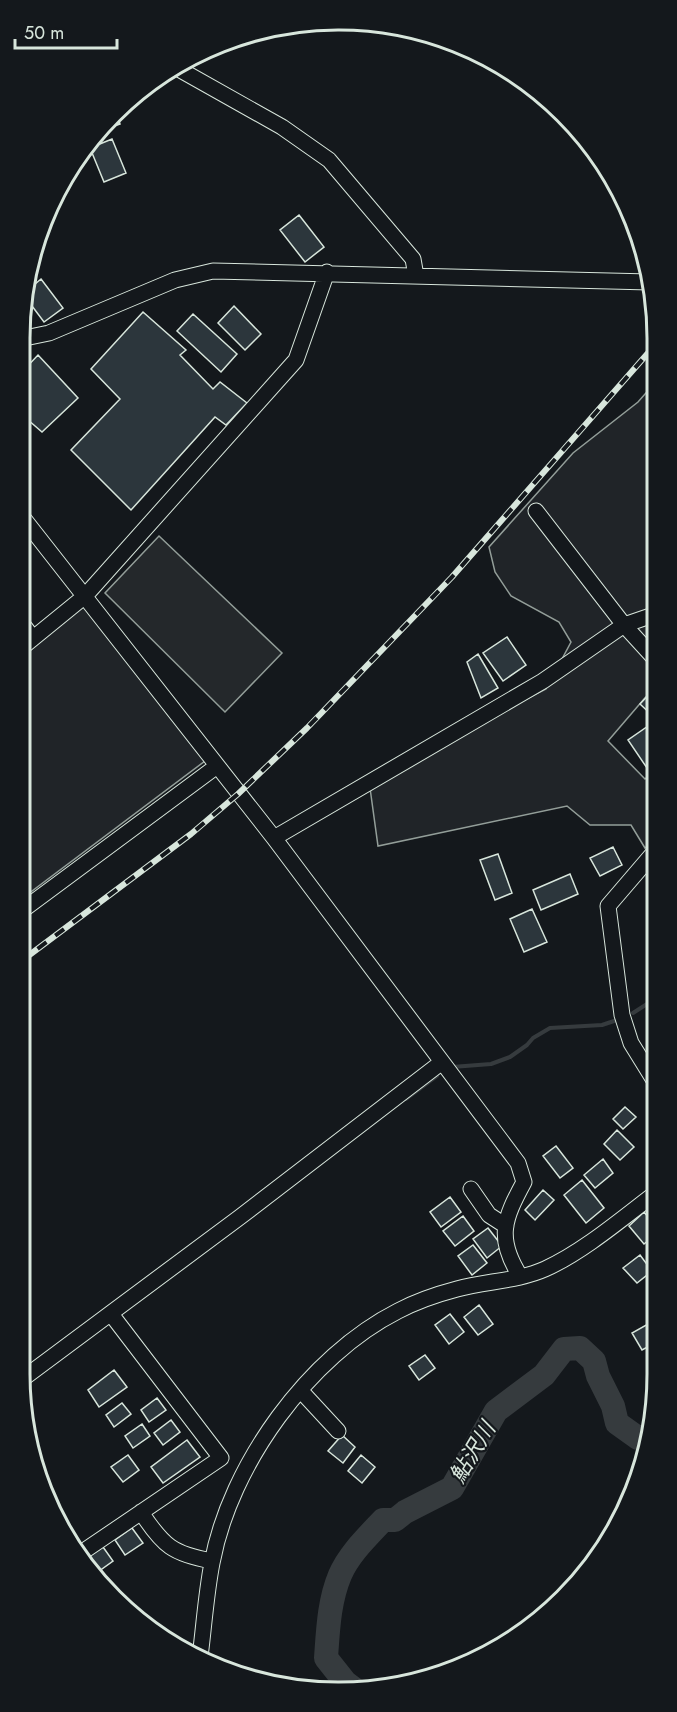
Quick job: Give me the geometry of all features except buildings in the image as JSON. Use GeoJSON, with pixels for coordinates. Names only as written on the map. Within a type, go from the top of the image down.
{"type":"FeatureCollection","features":[{"type":"Feature","properties":{"kind":"street"},"geometry":{"type":"LineString","coordinates":[[183,71],[282,127],[329,160],[413,259],[416,276]]}},
{"type":"Feature","properties":{"kind":"street"},"geometry":{"type":"LineString","coordinates":[[30,337],[50,333],[175,280],[213,271],[642,282]]}},
{"type":"Feature","properties":{"kind":"street"},"geometry":{"type":"LineString","coordinates":[[30,641],[85,596],[296,360],[327,273]]}},
{"type":"Feature","properties":{"kind":"street"},"geometry":{"type":"LineString","coordinates":[[536,511],[624,625],[647,650]]}},
{"type":"Feature","properties":{"kind":"street"},"geometry":{"type":"LineString","coordinates":[[30,527],[274,838],[518,1163],[524,1182],[509,1211],[504,1237],[514,1268],[520,1276]]}},
{"type":"Feature","properties":{"kind":"street"},"geometry":{"type":"LineString","coordinates":[[274,838],[543,681],[624,625],[647,617]]}},
{"type":"Feature","properties":{"kind":"street"},"geometry":{"type":"LineString","coordinates":[[30,634],[33,638]]}},
{"type":"Feature","properties":{"kind":"street"},"geometry":{"type":"LineString","coordinates":[[30,905],[217,766]]}},
{"type":"Feature","properties":{"kind":"street"},"geometry":{"type":"LineString","coordinates":[[647,860],[608,906],[621,1015],[632,1043],[647,1068]]}},
{"type":"Feature","properties":{"kind":"street"},"geometry":{"type":"LineString","coordinates":[[30,1373],[240,1217],[442,1062]]}},
{"type":"Feature","properties":{"kind":"street"},"geometry":{"type":"LineString","coordinates":[[471,1189],[489,1215],[506,1226]]}},
{"type":"Feature","properties":{"kind":"street"},"geometry":{"type":"LineString","coordinates":[[201,1649],[212,1561],[226,1515],[242,1475],[267,1432],[301,1391],[346,1345],[398,1311],[456,1289],[545,1269],[616,1224],[647,1200]]}},
{"type":"Feature","properties":{"kind":"street"},"geometry":{"type":"LineString","coordinates":[[86,1550],[221,1458],[111,1314]]}},
{"type":"Feature","properties":{"kind":"street"},"geometry":{"type":"LineString","coordinates":[[301,1391],[338,1431]]}},
{"type":"Feature","properties":{"kind":"street"},"geometry":{"type":"LineString","coordinates":[[141,1512],[154,1533],[169,1547],[188,1557],[212,1561]]}},
{"type":"Feature","properties":{"kind":"shaded area"},"geometry":{"type":"Polygon","coordinates":[[[647,392],[647,696],[608,741],[645,779],[647,777],[647,846],[645,848],[631,825],[590,825],[567,806],[378,846],[370,788],[492,717],[546,689],[571,642],[559,622],[511,596],[495,572],[489,547],[573,453],[638,402],[647,392]]]}},
{"type":"Feature","properties":{"kind":"shaded area"},"geometry":{"type":"Polygon","coordinates":[[[159,536],[282,653],[225,712],[105,593],[159,536]]]}},
{"type":"Feature","properties":{"kind":"shaded area"},"geometry":{"type":"Polygon","coordinates":[[[88,599],[213,755],[30,892],[30,647],[88,599]]]}},
{"type":"Feature","properties":{"kind":"waterway"},"geometry":{"type":"LineString","coordinates":[[633,1013],[647,1004]]}},
{"type":"Feature","properties":{"kind":"waterway"},"geometry":{"type":"LineString","coordinates":[[452,1067],[491,1064],[510,1057],[533,1038],[550,1028],[602,1025],[617,1020]]}},
{"type":"Feature","properties":{"kind":"waterway"},"geometry":{"type":"LineString","coordinates":[[406,1099],[437,1076]]}},
{"type":"Feature","properties":{"kind":"waterway","name":"鮎沢川"},"geometry":{"type":"LineString","coordinates":[[345,1682],[326,1658],[333,1595],[348,1560],[383,1520],[395,1520],[405,1512],[452,1488],[496,1411],[544,1375],[564,1349],[580,1348],[594,1361],[598,1376],[613,1406],[617,1423],[640,1438]]}},
{"type":"Feature","properties":{"kind":"railway"},"geometry":{"type":"LineString","coordinates":[[30,955],[191,834],[238,794],[307,728],[452,577],[647,354]]}}]}
